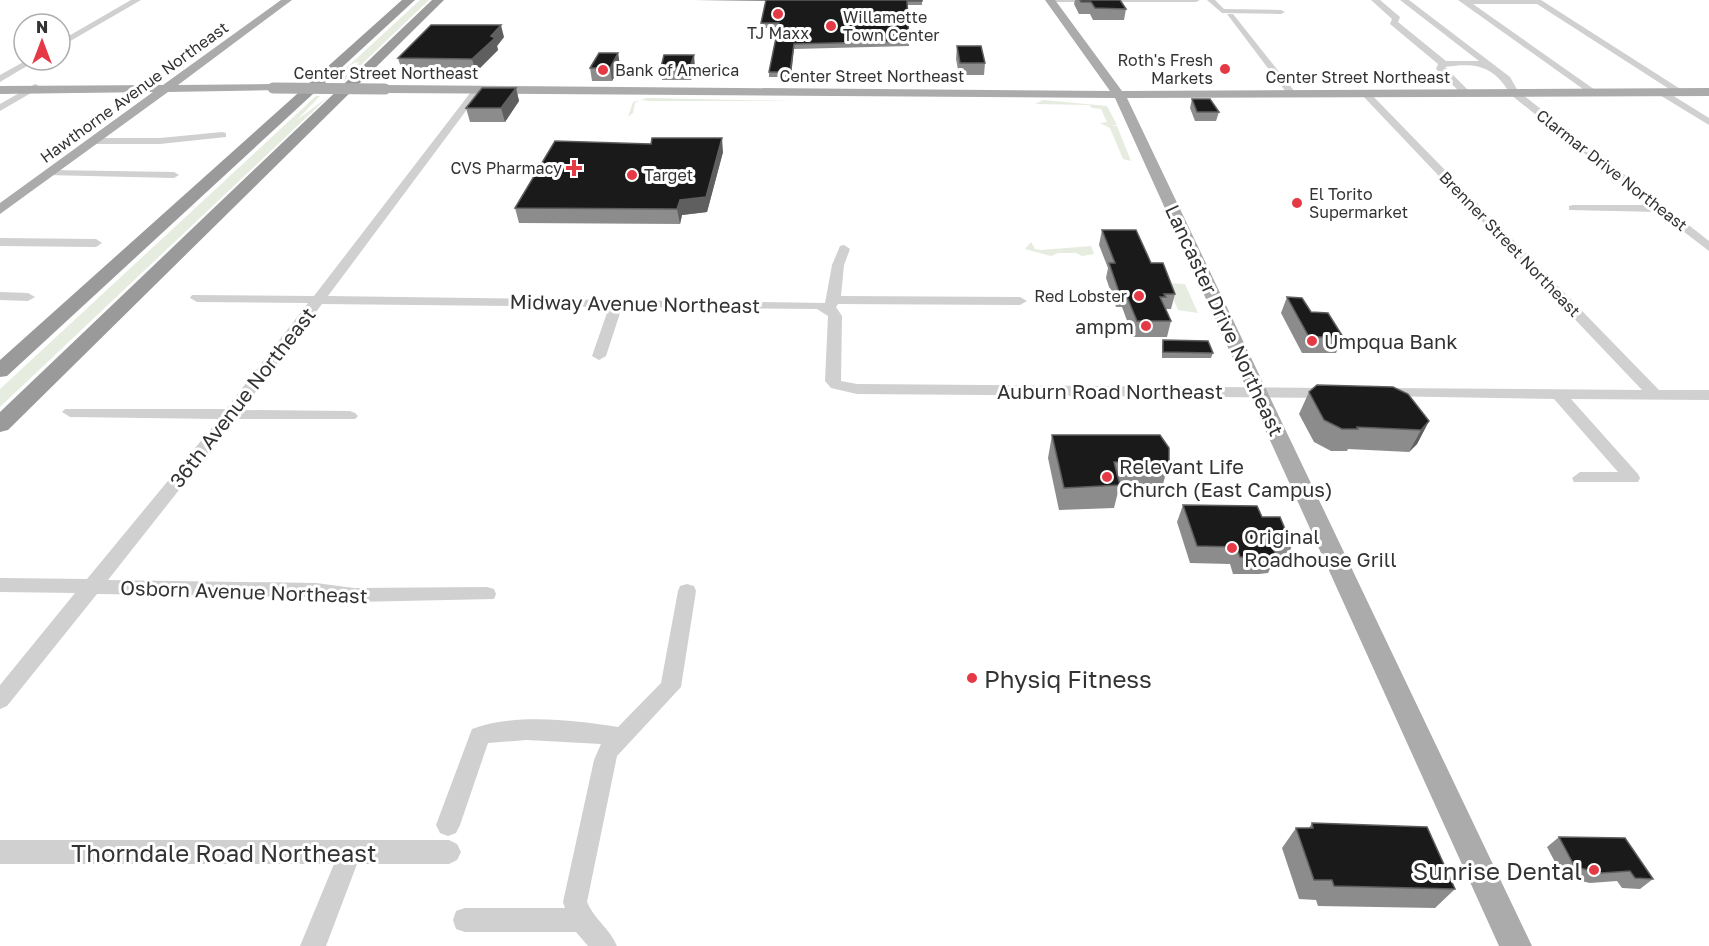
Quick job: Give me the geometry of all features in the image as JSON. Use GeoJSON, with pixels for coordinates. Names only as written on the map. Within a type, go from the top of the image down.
{"type":"FeatureCollection","features":[{"type":"Feature","properties":{"kind":"highway"},"geometry":{"type":"LineString","coordinates":[[0,372],[409,0]]}},
{"type":"Feature","properties":{"kind":"highway"},"geometry":{"type":"LineString","coordinates":[[0,425],[438,0]]}},
{"type":"Feature","properties":{"kind":"main road","name":"Hawthorne Avenue Northeast"},"geometry":{"type":"LineString","coordinates":[[0,210],[287,0]]}},
{"type":"Feature","properties":{"kind":"main road","name":"Lancaster Drive Northeast"},"geometry":{"type":"LineString","coordinates":[[1050,0],[1119,95],[1516,946]]}},
{"type":"Feature","properties":{"kind":"main road","name":"Center Street Northeast"},"geometry":{"type":"LineString","coordinates":[[0,85],[26,84],[35,87]]}},
{"type":"Feature","properties":{"kind":"main road","name":"Center Street Northeast"},"geometry":{"type":"LineString","coordinates":[[0,90],[35,87],[273,88],[1119,95],[1709,92]]}},
{"type":"Feature","properties":{"kind":"street"},"geometry":{"type":"LineString","coordinates":[[72,37],[136,0]]}},
{"type":"Feature","properties":{"kind":"street"},"geometry":{"type":"LineString","coordinates":[[1050,0],[1196,0]]}},
{"type":"Feature","properties":{"kind":"street"},"geometry":{"type":"LineString","coordinates":[[1212,0],[1292,94]]}},
{"type":"Feature","properties":{"kind":"street"},"geometry":{"type":"LineString","coordinates":[[1375,0],[1397,19],[1407,19]]}},
{"type":"Feature","properties":{"kind":"street","name":"Clarmar Drive Northeast"},"geometry":{"type":"LineString","coordinates":[[1404,0],[1488,64],[1510,82],[1514,93],[1709,247]]}},
{"type":"Feature","properties":{"kind":"street"},"geometry":{"type":"LineString","coordinates":[[1463,1],[1538,1],[1680,92]]}},
{"type":"Feature","properties":{"kind":"street"},"geometry":{"type":"LineString","coordinates":[[1463,1],[1593,92]]}},
{"type":"Feature","properties":{"kind":"street"},"geometry":{"type":"LineString","coordinates":[[1226,14],[1281,12]]}},
{"type":"Feature","properties":{"kind":"street"},"geometry":{"type":"LineString","coordinates":[[1397,19],[1393,22],[1444,64]]}},
{"type":"Feature","properties":{"kind":"street"},"geometry":{"type":"LineString","coordinates":[[1417,19],[1428,19]]}},
{"type":"Feature","properties":{"kind":"street"},"geometry":{"type":"LineString","coordinates":[[1466,93],[1439,68],[1444,64],[1488,64]]}},
{"type":"Feature","properties":{"kind":"street"},"geometry":{"type":"LineString","coordinates":[[0,108],[35,87]]}},
{"type":"Feature","properties":{"kind":"street","name":"36th Avenue Northeast"},"geometry":{"type":"LineString","coordinates":[[0,700],[231,414],[477,90]]}},
{"type":"Feature","properties":{"kind":"street"},"geometry":{"type":"LineString","coordinates":[[1661,92],[1709,122]]}},
{"type":"Feature","properties":{"kind":"street","name":"Brenner Street Northeast"},"geometry":{"type":"LineString","coordinates":[[1365,93],[1655,395]]}},
{"type":"Feature","properties":{"kind":"street"},"geometry":{"type":"LineString","coordinates":[[95,141],[160,141],[199,135],[222,135]]}},
{"type":"Feature","properties":{"kind":"street"},"geometry":{"type":"LineString","coordinates":[[50,173],[174,175]]}},
{"type":"Feature","properties":{"kind":"street"},"geometry":{"type":"LineString","coordinates":[[1573,208],[1661,208]]}},
{"type":"Feature","properties":{"kind":"street"},"geometry":{"type":"LineString","coordinates":[[0,242],[96,243]]}},
{"type":"Feature","properties":{"kind":"street"},"geometry":{"type":"LineString","coordinates":[[832,304],[835,265],[843,249]]}},
{"type":"Feature","properties":{"kind":"street"},"geometry":{"type":"LineString","coordinates":[[0,296],[28,297]]}},
{"type":"Feature","properties":{"kind":"street","name":"Midway Avenue Northeast"},"geometry":{"type":"LineString","coordinates":[[196,298],[808,305],[1020,301]]}},
{"type":"Feature","properties":{"kind":"street"},"geometry":{"type":"LineString","coordinates":[[599,356],[617,303]]}},
{"type":"Feature","properties":{"kind":"street","name":"Auburn Road Northeast"},"geometry":{"type":"LineString","coordinates":[[832,304],[836,316],[832,381],[836,385],[889,390],[1346,393]]}},
{"type":"Feature","properties":{"kind":"street"},"geometry":{"type":"LineString","coordinates":[[1368,393],[1709,395]]}},
{"type":"Feature","properties":{"kind":"street"},"geometry":{"type":"LineString","coordinates":[[1558,394],[1632,478],[1580,478]]}},
{"type":"Feature","properties":{"kind":"street"},"geometry":{"type":"LineString","coordinates":[[70,412],[350,416]]}},
{"type":"Feature","properties":{"kind":"street","name":"Osborn Avenue Northeast"},"geometry":{"type":"LineString","coordinates":[[0,585],[316,590],[354,594],[488,594]]}},
{"type":"Feature","properties":{"kind":"street"},"geometry":{"type":"LineString","coordinates":[[604,946],[582,920],[575,902],[593,812],[608,751],[671,687],[687,591]]}},
{"type":"Feature","properties":{"kind":"street"},"geometry":{"type":"LineString","coordinates":[[448,825],[480,736],[498,732],[591,731],[622,737]]}},
{"type":"Feature","properties":{"kind":"street","name":"Thorndale Road Northeast"},"geometry":{"type":"LineString","coordinates":[[0,852],[449,852]]}},
{"type":"Feature","properties":{"kind":"street"},"geometry":{"type":"LineString","coordinates":[[313,946],[350,852]]}},
{"type":"Feature","properties":{"kind":"street"},"geometry":{"type":"LineString","coordinates":[[465,921],[582,920]]}},
{"type":"Feature","properties":{"kind":"shaded area"},"geometry":{"type":"Polygon","coordinates":[[[420,0],[429,0],[343,82],[339,82],[359,62],[354,63],[335,82],[331,82],[420,0]]]}},
{"type":"Feature","properties":{"kind":"shaded area"},"geometry":{"type":"Polygon","coordinates":[[[316,96],[320,96],[297,120],[329,96],[0,407],[0,389],[316,96]]]}},
{"type":"Feature","properties":{"kind":"shaded area"},"geometry":{"type":"Polygon","coordinates":[[[647,98],[794,101],[640,100],[647,98]]]}},
{"type":"Feature","properties":{"kind":"shaded area"},"geometry":{"type":"Polygon","coordinates":[[[640,100],[635,103],[633,113],[628,117],[633,102],[640,100]]]}},
{"type":"Feature","properties":{"kind":"shaded area"},"geometry":{"type":"Polygon","coordinates":[[[1043,100],[1107,106],[1117,125],[1111,126],[1117,126],[1131,161],[1123,159],[1110,128],[1100,123],[1107,122],[1101,109],[1092,108],[1089,105],[1035,104],[1043,100]]]}},
{"type":"Feature","properties":{"kind":"shaded area"},"geometry":{"type":"Polygon","coordinates":[[[1031,242],[1035,249],[1041,250],[1091,246],[1094,254],[1082,256],[1076,253],[1058,253],[1051,256],[1025,249],[1031,242]]]}},
{"type":"Feature","properties":{"kind":"shaded area"},"geometry":{"type":"Polygon","coordinates":[[[1166,283],[1185,284],[1198,313],[1178,310],[1166,283]]]}},
{"type":"Feature","properties":{"kind":"building","name":"Willamette Town Center"},"geometry":{"type":"Polygon","coordinates":[[[766,0],[922,1],[907,1],[909,41],[794,44],[790,72],[769,72],[779,23],[761,23],[766,0]]]}},
{"type":"Feature","properties":{"kind":"building"},"geometry":{"type":"Polygon","coordinates":[[[1080,0],[1120,0],[1126,9],[1095,8],[1091,2],[1080,0]]]}},
{"type":"Feature","properties":{"kind":"building"},"geometry":{"type":"Polygon","coordinates":[[[431,25],[501,25],[491,36],[495,38],[472,59],[398,58],[431,25]]]}},
{"type":"Feature","properties":{"kind":"building"},"geometry":{"type":"Polygon","coordinates":[[[957,46],[981,46],[985,63],[960,63],[957,46]]]}},
{"type":"Feature","properties":{"kind":"building"},"geometry":{"type":"Polygon","coordinates":[[[599,53],[618,53],[610,68],[590,68],[599,53]]]}},
{"type":"Feature","properties":{"kind":"building"},"geometry":{"type":"Polygon","coordinates":[[[664,55],[694,55],[690,67],[661,67],[664,55]]]}},
{"type":"Feature","properties":{"kind":"building"},"geometry":{"type":"Polygon","coordinates":[[[482,88],[516,88],[501,108],[466,108],[482,88]]]}},
{"type":"Feature","properties":{"kind":"building"},"geometry":{"type":"Polygon","coordinates":[[[1192,99],[1210,99],[1219,112],[1197,112],[1192,99]]]}},
{"type":"Feature","properties":{"kind":"building","name":"Target"},"geometry":{"type":"Polygon","coordinates":[[[652,138],[722,138],[706,197],[680,200],[677,209],[515,208],[555,141],[651,144],[652,138]]]}},
{"type":"Feature","properties":{"kind":"building"},"geometry":{"type":"Polygon","coordinates":[[[1102,230],[1136,230],[1151,263],[1163,263],[1175,294],[1164,294],[1166,297],[1160,297],[1171,321],[1137,321],[1125,292],[1119,292],[1109,263],[1115,263],[1102,230]]]}},
{"type":"Feature","properties":{"kind":"building"},"geometry":{"type":"Polygon","coordinates":[[[1287,297],[1302,298],[1311,312],[1328,313],[1343,337],[1309,337],[1287,297]]]}},
{"type":"Feature","properties":{"kind":"building"},"geometry":{"type":"Polygon","coordinates":[[[1163,340],[1208,341],[1213,353],[1163,352],[1163,340]]]}},
{"type":"Feature","properties":{"kind":"building"},"geometry":{"type":"Polygon","coordinates":[[[1317,385],[1393,387],[1408,394],[1429,421],[1421,430],[1357,427],[1358,429],[1342,429],[1324,420],[1309,392],[1317,385]]]}},
{"type":"Feature","properties":{"kind":"building"},"geometry":{"type":"Polygon","coordinates":[[[1052,435],[1160,435],[1169,448],[1169,462],[1114,462],[1120,485],[1064,488],[1052,435]]]}},
{"type":"Feature","properties":{"kind":"building"},"geometry":{"type":"Polygon","coordinates":[[[1183,505],[1257,506],[1262,517],[1280,517],[1292,546],[1272,545],[1276,556],[1240,557],[1236,547],[1197,546],[1183,505]]]}},
{"type":"Feature","properties":{"kind":"building"},"geometry":{"type":"Polygon","coordinates":[[[1312,823],[1427,827],[1455,889],[1334,886],[1332,880],[1314,880],[1296,828],[1313,828],[1312,823]]]}},
{"type":"Feature","properties":{"kind":"building"},"geometry":{"type":"Polygon","coordinates":[[[1559,837],[1625,838],[1653,879],[1635,878],[1630,871],[1602,873],[1575,867],[1559,837]]]}},
{"type":"Feature","properties":{"kind":"place","name":"TJ Maxx"},"geometry":{"type":"Point","coordinates":[778,14]}},
{"type":"Feature","properties":{"kind":"place","name":"Willamette Town Center"},"geometry":{"type":"Point","coordinates":[831,26]}},
{"type":"Feature","properties":{"kind":"place","name":"Roth's Fresh Markets"},"geometry":{"type":"Point","coordinates":[1225,69]}},
{"type":"Feature","properties":{"kind":"place","name":"Bank of America"},"geometry":{"type":"Point","coordinates":[603,70]}},
{"type":"Feature","properties":{"kind":"place","name":"CVS Pharmacy"},"geometry":{"type":"Point","coordinates":[574,168]}},
{"type":"Feature","properties":{"kind":"place","name":"Target"},"geometry":{"type":"Point","coordinates":[632,175]}},
{"type":"Feature","properties":{"kind":"place","name":"El Torito Supermarket"},"geometry":{"type":"Point","coordinates":[1297,203]}},
{"type":"Feature","properties":{"kind":"place","name":"Red Lobster"},"geometry":{"type":"Point","coordinates":[1139,296]}},
{"type":"Feature","properties":{"kind":"place","name":"ampm"},"geometry":{"type":"Point","coordinates":[1146,326]}},
{"type":"Feature","properties":{"kind":"place","name":"Umpqua Bank"},"geometry":{"type":"Point","coordinates":[1312,341]}},
{"type":"Feature","properties":{"kind":"place","name":"Relevant Life Church (East Campus)"},"geometry":{"type":"Point","coordinates":[1107,477]}},
{"type":"Feature","properties":{"kind":"place","name":"Original Roadhouse Grill"},"geometry":{"type":"Point","coordinates":[1232,548]}},
{"type":"Feature","properties":{"kind":"place","name":"Physiq Fitness"},"geometry":{"type":"Point","coordinates":[972,678]}},
{"type":"Feature","properties":{"kind":"place","name":"Sunrise Dental"},"geometry":{"type":"Point","coordinates":[1594,870]}}]}
